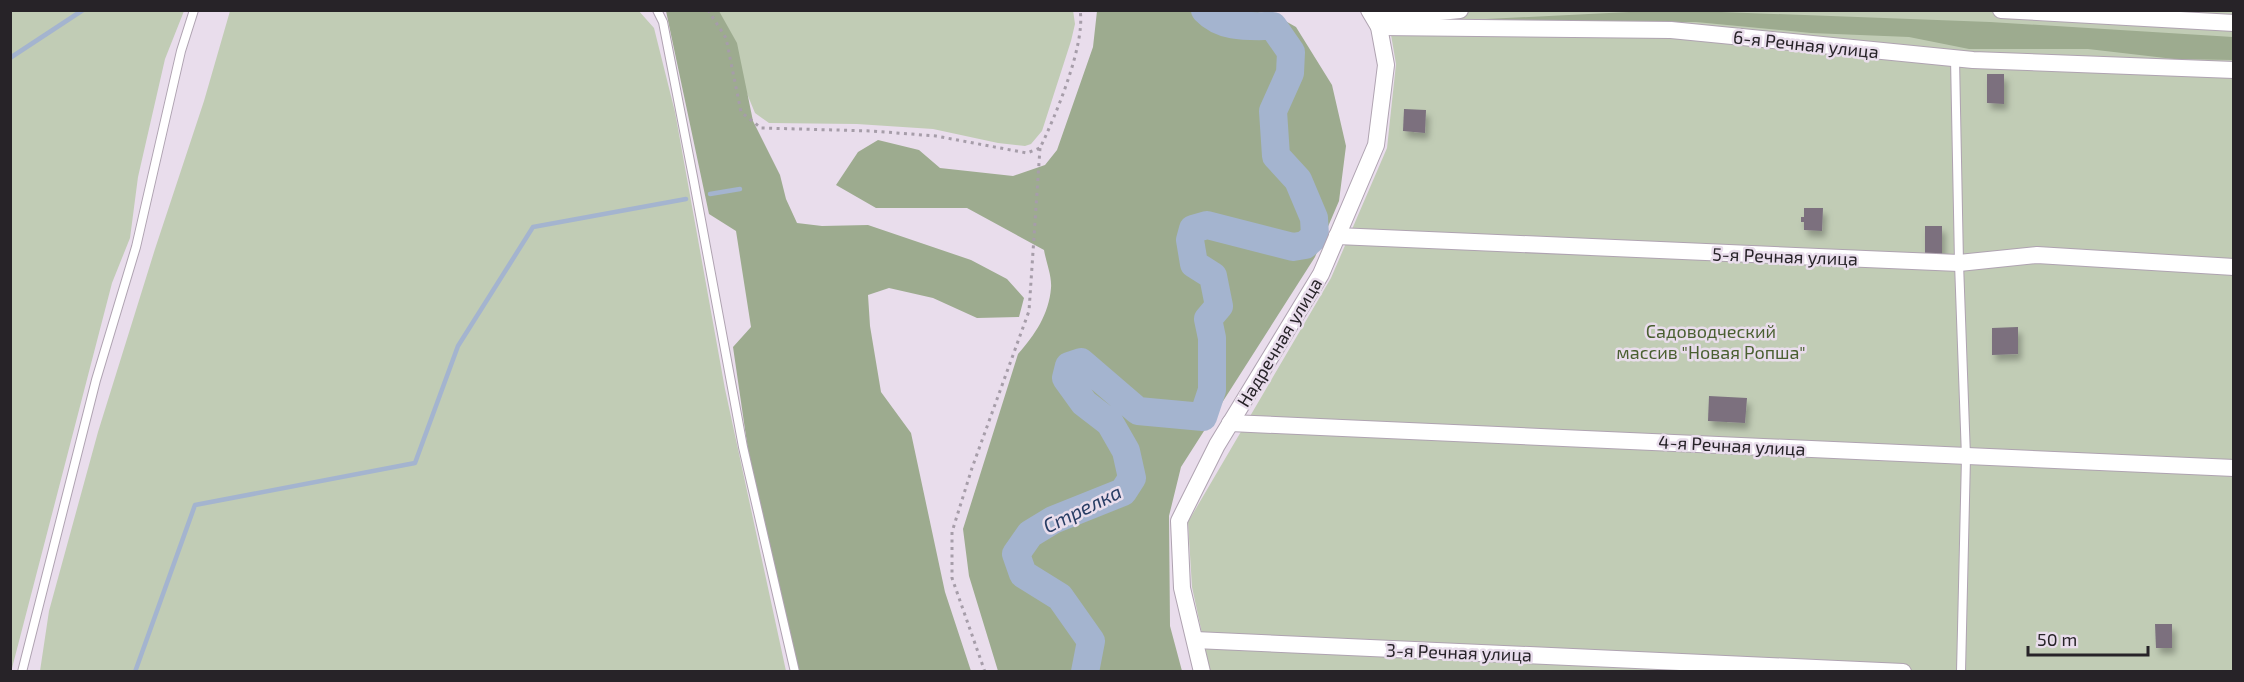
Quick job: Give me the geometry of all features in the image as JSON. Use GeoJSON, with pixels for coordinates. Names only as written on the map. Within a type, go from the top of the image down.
{"type":"FeatureCollection","features":[{"type":"Feature","properties":{"kind":"street"},"geometry":{"type":"LineString","coordinates":[[1374,19],[1460,10]]}},
{"type":"Feature","properties":{"kind":"street"},"geometry":{"type":"LineString","coordinates":[[2001,10],[2234,23]]}},
{"type":"Feature","properties":{"kind":"street","name":"6-я Речная улица"},"geometry":{"type":"LineString","coordinates":[[1374,19],[1671,30],[1955,58],[2234,70]]}},
{"type":"Feature","properties":{"kind":"street","name":"Надречная улица"},"geometry":{"type":"LineString","coordinates":[[1202,672],[1182,588],[1179,521],[1217,445],[1321,274],[1376,145],[1386,65],[1374,19]]}},
{"type":"Feature","properties":{"kind":"street","name":"5-я Речная улица"},"geometry":{"type":"LineString","coordinates":[[1337,236],[1959,263],[2037,255],[2234,267]]}},
{"type":"Feature","properties":{"kind":"street","name":"4-я Речная улица"},"geometry":{"type":"LineString","coordinates":[[1230,423],[2234,468]]}},
{"type":"Feature","properties":{"kind":"street","name":"3-я Речная улица"},"geometry":{"type":"LineString","coordinates":[[1195,640],[1903,672]]}},
{"type":"Feature","properties":{"kind":"lane"},"geometry":{"type":"LineString","coordinates":[[22,672],[96,380],[136,247],[182,51],[194,10]]}},
{"type":"Feature","properties":{"kind":"lane"},"geometry":{"type":"LineString","coordinates":[[657,10],[663,22],[743,447],[795,672]]}},
{"type":"Feature","properties":{"kind":"lane"},"geometry":{"type":"LineString","coordinates":[[1955,58],[1966,457],[1961,672]]}},
{"type":"Feature","properties":{"kind":"path"},"geometry":{"type":"LineString","coordinates":[[708,10],[726,39],[741,112],[761,128],[872,131],[936,136],[1027,153],[1040,148]]}},
{"type":"Feature","properties":{"kind":"path"},"geometry":{"type":"LineString","coordinates":[[986,672],[952,578],[952,531],[972,468],[1029,311],[1040,148],[1050,126],[1075,51],[1081,19],[1080,10]]}},
{"type":"Feature","properties":{"kind":"green space"},"geometry":{"type":"Polygon","coordinates":[[[638,10],[654,28],[675,112],[725,389],[786,671],[40,671],[49,611],[98,432],[204,101],[230,11],[638,10]]]}},
{"type":"Feature","properties":{"kind":"green space"},"geometry":{"type":"Polygon","coordinates":[[[1073,10],[1075,24],[1071,41],[1042,131],[1031,144],[1025,146],[998,143],[933,129],[857,124],[769,123],[755,113],[713,11],[1073,10]]]}},
{"type":"Feature","properties":{"kind":"green space"},"geometry":{"type":"Polygon","coordinates":[[[1669,10],[1990,22],[2233,37],[2234,60],[2174,59],[2088,49],[1969,49],[1909,37],[1811,33],[1696,22],[1406,23],[1669,10]]]}},
{"type":"Feature","properties":{"kind":"green space"},"geometry":{"type":"Polygon","coordinates":[[[10,11],[184,11],[165,59],[138,177],[130,238],[112,283],[11,672],[10,11]]]}},
{"type":"Feature","properties":{"kind":"green space"},"geometry":{"type":"Polygon","coordinates":[[[666,11],[719,11],[737,43],[753,121],[780,175],[786,199],[797,223],[822,226],[868,225],[971,260],[1007,279],[1024,298],[1019,317],[977,318],[933,298],[889,288],[868,295],[870,326],[881,392],[911,433],[945,592],[971,671],[799,671],[748,450],[733,347],[751,327],[736,231],[709,214],[666,11]]]}},
{"type":"Feature","properties":{"kind":"green space"},"geometry":{"type":"Polygon","coordinates":[[[1097,11],[1254,11],[1280,18],[1296,27],[1332,85],[1346,146],[1339,201],[1315,257],[1181,467],[1169,516],[1170,626],[1182,671],[998,671],[969,576],[963,529],[1018,354],[1035,332],[1050,298],[1050,274],[1044,250],[967,208],[876,208],[836,185],[858,152],[878,140],[919,150],[940,168],[1013,176],[1045,165],[1057,150],[1093,47],[1097,11]]]}},
{"type":"Feature","properties":{"kind":"green space","name":"Садоводческий массив \"Новая Ропша\""},"geometry":{"type":"Polygon","coordinates":[[[1381,11],[2233,11],[2233,671],[1210,671],[1192,587],[1188,522],[1331,278],[1387,148],[1396,64],[1389,23],[1381,11]]]}},
{"type":"Feature","properties":{"kind":"building"},"geometry":{"type":"Polygon","coordinates":[[[1987,74],[2004,74],[2004,104],[1987,103],[1987,74]]]}},
{"type":"Feature","properties":{"kind":"building"},"geometry":{"type":"Polygon","coordinates":[[[1404,109],[1426,110],[1425,133],[1403,131],[1404,109]]]}},
{"type":"Feature","properties":{"kind":"building"},"geometry":{"type":"Polygon","coordinates":[[[1804,208],[1823,208],[1822,231],[1804,230],[1801,217],[1804,217],[1804,208]]]}},
{"type":"Feature","properties":{"kind":"building"},"geometry":{"type":"Polygon","coordinates":[[[1925,226],[1942,226],[1942,255],[1925,255],[1925,226]]]}},
{"type":"Feature","properties":{"kind":"building"},"geometry":{"type":"Polygon","coordinates":[[[2018,327],[2018,354],[1992,355],[1992,328],[2018,327]]]}},
{"type":"Feature","properties":{"kind":"building"},"geometry":{"type":"Polygon","coordinates":[[[1709,396],[1747,398],[1745,423],[1708,421],[1709,396]]]}},
{"type":"Feature","properties":{"kind":"building"},"geometry":{"type":"Polygon","coordinates":[[[2155,624],[2172,624],[2172,648],[2156,648],[2155,624]]]}},
{"type":"Feature","properties":{"kind":"waterway"},"geometry":{"type":"LineString","coordinates":[[10,58],[83,10]]}},
{"type":"Feature","properties":{"kind":"waterway","name":"Стрелка"},"geometry":{"type":"LineString","coordinates":[[1085,672],[1091,641],[1060,597],[1023,574],[1016,554],[1030,534],[1053,520],[1123,492],[1132,478],[1126,451],[1110,423],[1084,403],[1066,378],[1069,366],[1081,362],[1138,411],[1203,417],[1212,390],[1212,338],[1208,319],[1219,306],[1213,276],[1194,264],[1190,240],[1193,229],[1207,225],[1293,247],[1305,245],[1315,236],[1314,218],[1298,180],[1276,156],[1273,111],[1290,73],[1291,52],[1273,26],[1228,23],[1220,21],[1205,10]]}},
{"type":"Feature","properties":{"kind":"waterway"},"geometry":{"type":"LineString","coordinates":[[710,194],[740,189]]}},
{"type":"Feature","properties":{"kind":"waterway"},"geometry":{"type":"LineString","coordinates":[[135,672],[195,505],[415,463],[458,346],[533,227],[686,199]]}}]}
